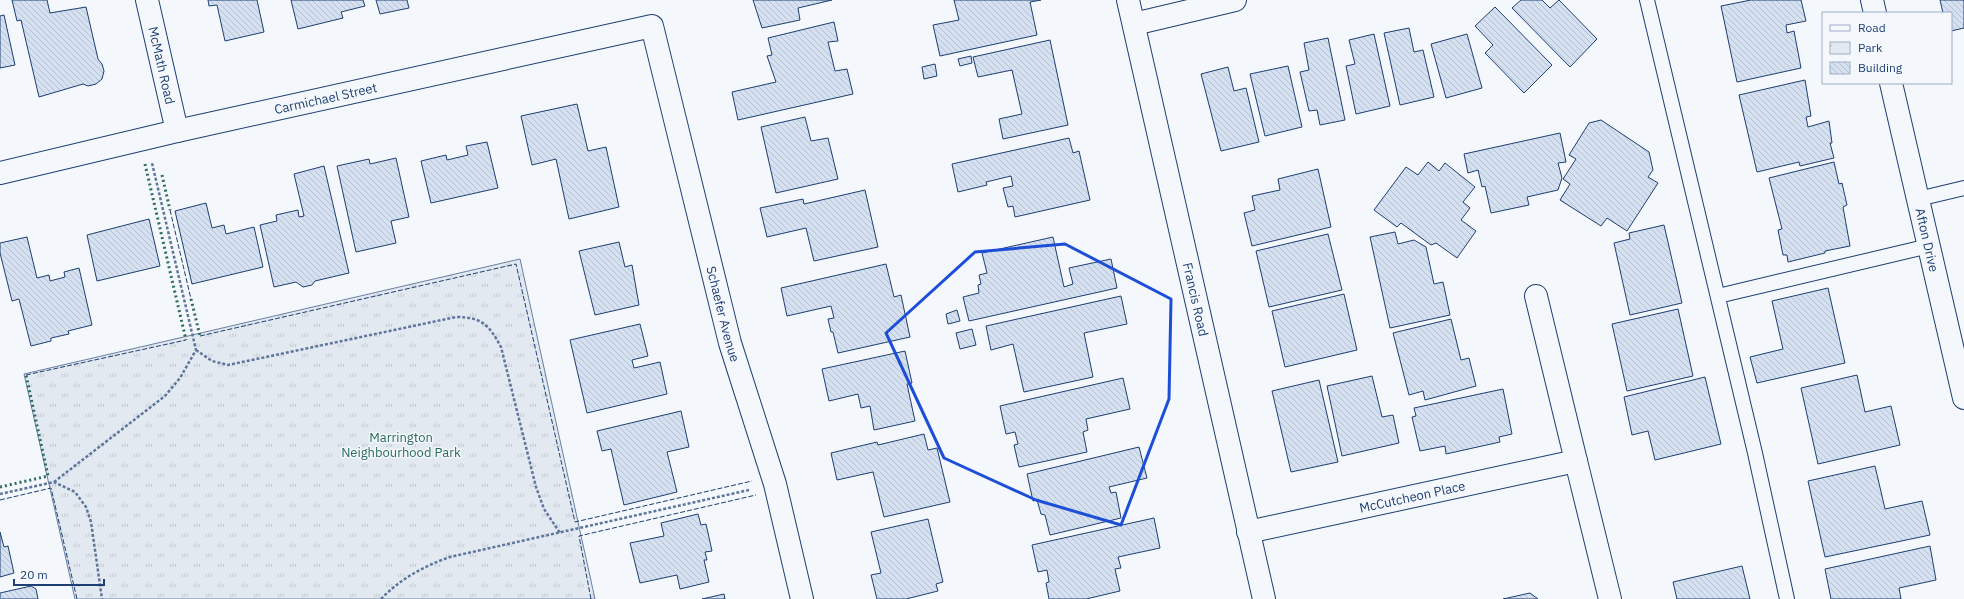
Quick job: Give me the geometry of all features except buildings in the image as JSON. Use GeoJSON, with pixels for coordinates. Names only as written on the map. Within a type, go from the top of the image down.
{"type":"FeatureCollection","features":[{"type":"Feature","properties":{"kind":"street","name":"McMath Road"},"geometry":{"type":"LineString","coordinates":[[147,0],[178,131]]}},
{"type":"Feature","properties":{"kind":"street","name":"Francis Road"},"geometry":{"type":"LineString","coordinates":[[1128,0],[1264,599]]}},
{"type":"Feature","properties":{"kind":"street"},"geometry":{"type":"LineString","coordinates":[[1134,24],[1235,0]]}},
{"type":"Feature","properties":{"kind":"street"},"geometry":{"type":"LineString","coordinates":[[1872,0],[1875,12]]}},
{"type":"Feature","properties":{"kind":"street","name":"Carmichael Street"},"geometry":{"type":"LineString","coordinates":[[0,173],[178,131],[652,26]]}},
{"type":"Feature","properties":{"kind":"street","name":"Schaefer Avenue"},"geometry":{"type":"LineString","coordinates":[[652,26],[730,343],[775,484],[802,599]]}},
{"type":"Feature","properties":{"kind":"street","name":"Afton Drive"},"geometry":{"type":"LineString","coordinates":[[1891,84],[1964,398]]}},
{"type":"Feature","properties":{"kind":"street"},"geometry":{"type":"LineString","coordinates":[[1536,296],[1610,599]]}},
{"type":"Feature","properties":{"kind":"street","name":"McCutcheon Place"},"geometry":{"type":"LineString","coordinates":[[1248,532],[1576,461]]}},
{"type":"Feature","properties":{"kind":"lane"},"geometry":{"type":"LineString","coordinates":[[1647,0],[1718,296],[1787,599]]}},
{"type":"Feature","properties":{"kind":"lane"},"geometry":{"type":"LineString","coordinates":[[1918,199],[1964,188]]}},
{"type":"Feature","properties":{"kind":"lane"},"geometry":{"type":"LineString","coordinates":[[1718,296],[1929,246]]}},
{"type":"Feature","properties":{"kind":"path"},"geometry":{"type":"LineString","coordinates":[[146,139],[196,350],[212,361],[228,365],[456,317],[470,317],[481,321],[493,331],[501,347],[536,487],[544,509],[560,533]]}},
{"type":"Feature","properties":{"kind":"path"},"geometry":{"type":"LineString","coordinates":[[0,494],[54,482],[165,396],[180,378],[196,350]]}},
{"type":"Feature","properties":{"kind":"path"},"geometry":{"type":"LineString","coordinates":[[54,482],[75,492],[86,507],[91,522],[102,599]]}},
{"type":"Feature","properties":{"kind":"path"},"geometry":{"type":"LineString","coordinates":[[381,599],[390,590],[419,570],[435,562],[775,484]]}},
{"type":"Feature","properties":{"kind":"highlighted area"},"geometry":{"type":"Polygon","coordinates":[[[1065,244],[1171,299],[1169,399],[1121,525],[1036,500],[944,458],[886,333],[975,252],[1065,244]]]}},
{"type":"Feature","properties":{"kind":"green space","name":"Marrington Neighbourhood Park"},"geometry":{"type":"Polygon","coordinates":[[[520,259],[595,599],[75,599],[24,374],[520,259]]]}},
{"type":"Feature","properties":{"kind":"hedge"},"geometry":{"type":"LineString","coordinates":[[145,164],[186,340]]}},
{"type":"Feature","properties":{"kind":"hedge"},"geometry":{"type":"LineString","coordinates":[[162,175],[170,210]]}},
{"type":"Feature","properties":{"kind":"hedge"},"geometry":{"type":"LineString","coordinates":[[191,299],[200,336]]}},
{"type":"Feature","properties":{"kind":"hedge"},"geometry":{"type":"LineString","coordinates":[[0,487],[48,476],[26,375]]}},
{"type":"Feature","properties":{"kind":"fence"},"geometry":{"type":"LineString","coordinates":[[170,210],[191,299]]}},
{"type":"Feature","properties":{"kind":"fence"},"geometry":{"type":"LineString","coordinates":[[200,336],[516,264],[575,522],[752,481]]}},
{"type":"Feature","properties":{"kind":"fence"},"geometry":{"type":"LineString","coordinates":[[26,375],[186,340]]}},
{"type":"Feature","properties":{"kind":"fence"},"geometry":{"type":"LineString","coordinates":[[0,500],[51,488],[77,599]]}},
{"type":"Feature","properties":{"kind":"fence"},"geometry":{"type":"LineString","coordinates":[[591,599],[579,536],[756,495]]}}]}
